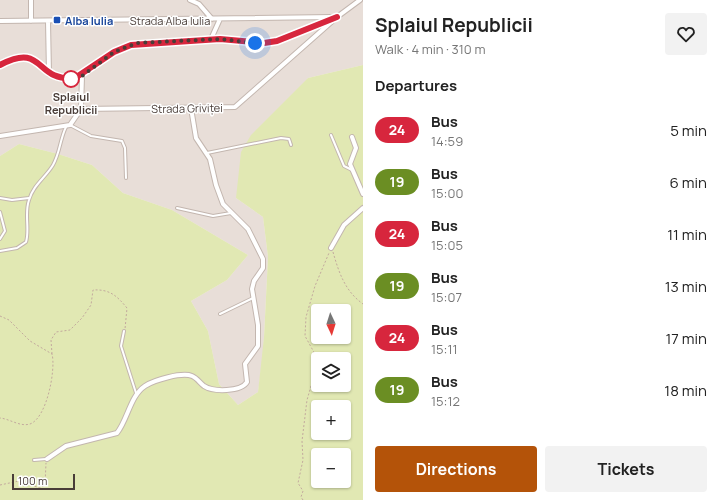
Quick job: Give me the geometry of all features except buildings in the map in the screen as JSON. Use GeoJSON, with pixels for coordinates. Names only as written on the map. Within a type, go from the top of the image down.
{"type":"FeatureCollection","features":[{"type":"Feature","properties":{"kind":"street"},"geometry":{"type":"LineString","coordinates":[[31,0],[31,21]]}},
{"type":"Feature","properties":{"kind":"street"},"geometry":{"type":"LineString","coordinates":[[190,0],[199,4],[212,20]]}},
{"type":"Feature","properties":{"kind":"street","name":"Strada Griviței"},"geometry":{"type":"LineString","coordinates":[[81,109],[229,108],[237,106],[337,17],[360,0]]}},
{"type":"Feature","properties":{"kind":"street"},"geometry":{"type":"LineString","coordinates":[[0,65],[16,58],[27,56],[33,59],[49,74],[70,79],[82,76],[114,52],[131,45],[211,39],[255,43],[277,41],[337,17]]}},
{"type":"Feature","properties":{"kind":"street","name":"Strada Alba Iulia"},"geometry":{"type":"LineString","coordinates":[[0,21],[212,20],[337,17]]}},
{"type":"Feature","properties":{"kind":"street","name":"Strada Alba Iulia"},"geometry":{"type":"LineString","coordinates":[[211,39],[220,19]]}},
{"type":"Feature","properties":{"kind":"street"},"geometry":{"type":"LineString","coordinates":[[48,21],[49,74]]}},
{"type":"Feature","properties":{"kind":"street"},"geometry":{"type":"LineString","coordinates":[[0,136],[68,126],[81,109],[82,76]]}},
{"type":"Feature","properties":{"kind":"street"},"geometry":{"type":"LineString","coordinates":[[47,459],[66,446],[117,433],[137,395],[146,385],[158,379],[186,375],[193,376],[204,386],[211,388],[232,389],[246,384],[247,382],[245,364],[255,351],[259,336],[252,284],[263,268],[263,259],[248,229],[226,208],[220,196],[207,153],[196,138],[191,108]]}},
{"type":"Feature","properties":{"kind":"street"},"geometry":{"type":"LineString","coordinates":[[352,137],[356,148],[350,164],[363,194]]}},
{"type":"Feature","properties":{"kind":"street"},"geometry":{"type":"LineString","coordinates":[[332,248],[344,225],[363,208]]}},
{"type":"Feature","properties":{"kind":"lane"},"geometry":{"type":"LineString","coordinates":[[0,251],[17,248],[26,242],[29,198],[41,179],[53,166],[68,126],[91,136],[122,141],[125,148],[126,178]]}},
{"type":"Feature","properties":{"kind":"lane"},"geometry":{"type":"LineString","coordinates":[[331,135],[344,166],[353,171]]}},
{"type":"Feature","properties":{"kind":"lane"},"geometry":{"type":"LineString","coordinates":[[207,153],[281,138],[288,140],[291,145]]}},
{"type":"Feature","properties":{"kind":"lane"},"geometry":{"type":"LineString","coordinates":[[0,198],[12,200],[29,198]]}},
{"type":"Feature","properties":{"kind":"lane"},"geometry":{"type":"LineString","coordinates":[[177,208],[213,216],[231,213]]}},
{"type":"Feature","properties":{"kind":"lane"},"geometry":{"type":"LineString","coordinates":[[0,212],[5,231],[0,239]]}},
{"type":"Feature","properties":{"kind":"lane"},"geometry":{"type":"LineString","coordinates":[[220,314],[254,297]]}},
{"type":"Feature","properties":{"kind":"lane"},"geometry":{"type":"LineString","coordinates":[[124,331],[121,346],[137,395]]}},
{"type":"Feature","properties":{"kind":"lane"},"geometry":{"type":"LineString","coordinates":[[34,460],[47,459]]}},
{"type":"Feature","properties":{"kind":"path"},"geometry":{"type":"LineString","coordinates":[[332,248],[342,280],[357,299],[363,304]]}},
{"type":"Feature","properties":{"kind":"path"},"geometry":{"type":"LineString","coordinates":[[298,500],[303,491],[298,483],[303,460],[303,434],[307,400],[316,369],[316,356],[305,336],[306,317],[315,286],[332,248]]}},
{"type":"Feature","properties":{"kind":"path"},"geometry":{"type":"LineString","coordinates":[[0,418],[25,425],[32,423],[38,418],[47,397],[52,376],[53,360],[51,340],[56,332],[70,330],[88,311],[91,305],[93,290],[108,291],[120,299],[127,308],[124,331]]}},
{"type":"Feature","properties":{"kind":"path"},"geometry":{"type":"LineString","coordinates":[[0,316],[10,320],[30,341],[52,354]]}},
{"type":"Feature","properties":{"kind":"path"},"geometry":{"type":"LineString","coordinates":[[0,485],[18,482],[40,488],[44,486],[46,482],[47,459]]}},
{"type":"Feature","properties":{"kind":"shaded area"},"geometry":{"type":"Polygon","coordinates":[[[0,0],[363,0],[363,65],[308,78],[236,198],[263,217],[268,257],[263,356],[258,392],[238,405],[219,384],[208,331],[191,301],[227,280],[248,255],[172,210],[123,193],[92,165],[19,144],[0,156],[0,0]]]}},
{"type":"Feature","properties":{"kind":"green space"},"geometry":{"type":"Polygon","coordinates":[[[363,65],[363,500],[0,500],[0,156],[19,144],[92,165],[123,193],[172,210],[248,255],[227,280],[191,301],[208,331],[219,384],[238,405],[258,392],[264,337],[268,257],[263,217],[236,198],[241,152],[251,135],[308,78],[363,65]]]}},
{"type":"Feature","properties":{"kind":"bus line","name":"24"},"geometry":{"type":"LineString","coordinates":[[0,65],[16,58],[27,56],[33,59],[49,74],[70,79],[82,76],[114,52],[137,43],[220,39],[264,43],[277,41],[337,17]]}},
{"type":"Feature","properties":{"kind":"place","name":"Alba Iulia"},"geometry":{"type":"Point","coordinates":[57,20]}},
{"type":"Feature","properties":{"kind":"place","name":"Splaiul Republicii"},"geometry":{"type":"Point","coordinates":[71,79]}},
{"type":"Feature","properties":{"kind":"route"},"geometry":{"type":"LineString","coordinates":[[71,79],[82,76],[114,52],[137,43],[220,39],[255,43]]}}]}
